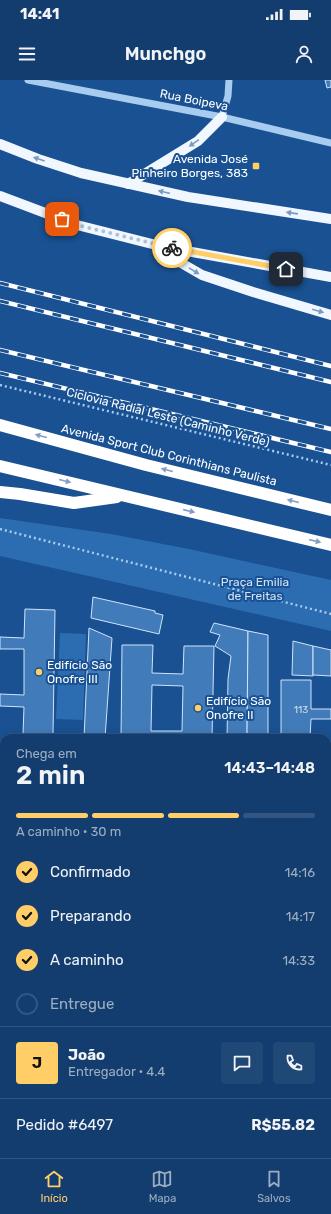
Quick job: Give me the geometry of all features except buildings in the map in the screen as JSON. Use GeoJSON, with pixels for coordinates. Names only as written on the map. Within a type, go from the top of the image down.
{"type":"FeatureCollection","features":[{"type":"Feature","properties":{"kind":"highway","name":"Avenida Sport Club Corinthians Paulista"},"geometry":{"type":"LineString","coordinates":[[0,425],[146,465],[331,510]]}},
{"type":"Feature","properties":{"kind":"highway"},"geometry":{"type":"LineString","coordinates":[[0,466],[331,545]]}},
{"type":"Feature","properties":{"kind":"highway"},"geometry":{"type":"LineString","coordinates":[[0,492],[74,503],[124,496]]}},
{"type":"Feature","properties":{"kind":"main road"},"geometry":{"type":"LineString","coordinates":[[128,184],[198,141],[222,116]]}},
{"type":"Feature","properties":{"kind":"main road"},"geometry":{"type":"LineString","coordinates":[[0,144],[38,159],[81,173],[188,198],[331,219]]}},
{"type":"Feature","properties":{"kind":"main road"},"geometry":{"type":"LineString","coordinates":[[0,196],[77,225],[164,247],[331,277]]}},
{"type":"Feature","properties":{"kind":"main road"},"geometry":{"type":"LineString","coordinates":[[164,247],[176,260],[202,275],[252,292],[331,315]]}},
{"type":"Feature","properties":{"kind":"street","name":"Rua Boipeva"},"geometry":{"type":"LineString","coordinates":[[28,80],[222,116],[331,143]]}},
{"type":"Feature","properties":{"kind":"street"},"geometry":{"type":"LineString","coordinates":[[222,116],[228,96],[229,80]]}},
{"type":"Feature","properties":{"kind":"path","name":"Ciclovia Radial Leste (Caminho Verde)"},"geometry":{"type":"LineString","coordinates":[[0,385],[331,465]]}},
{"type":"Feature","properties":{"kind":"path"},"geometry":{"type":"LineString","coordinates":[[0,529],[331,614]]}},
{"type":"Feature","properties":{"kind":"green space","name":"Praça Emilia de Freitas"},"geometry":{"type":"Polygon","coordinates":[[[0,518],[111,534],[189,549],[331,580],[331,631],[0,556],[0,518]]]}},
{"type":"Feature","properties":{"kind":"green space"},"geometry":{"type":"Polygon","coordinates":[[[60,633],[86,634],[83,720],[56,719],[60,633]]]}},
{"type":"Feature","properties":{"kind":"railway"},"geometry":{"type":"LineString","coordinates":[[0,283],[331,366]]}},
{"type":"Feature","properties":{"kind":"railway"},"geometry":{"type":"LineString","coordinates":[[0,301],[331,382]]}},
{"type":"Feature","properties":{"kind":"railway"},"geometry":{"type":"LineString","coordinates":[[0,350],[331,429]]}},
{"type":"Feature","properties":{"kind":"railway"},"geometry":{"type":"LineString","coordinates":[[0,373],[331,452]]}},
{"type":"Feature","properties":{"kind":"way so far"},"geometry":{"type":"LineString","coordinates":[[62,219],[77,225],[172,248]]}},
{"type":"Feature","properties":{"kind":"place","name":"Avenida José Pinheiro Borges, 383"},"geometry":{"type":"Point","coordinates":[256,166]}},
{"type":"Feature","properties":{"kind":"place","name":"Edifício São Onofre III"},"geometry":{"type":"Point","coordinates":[39,672]}},
{"type":"Feature","properties":{"kind":"place","name":"Edifício São Onofre II"},"geometry":{"type":"Point","coordinates":[198,708]}},
{"type":"Feature","properties":{"kind":"route"},"geometry":{"type":"LineString","coordinates":[[172,248],[286,269]]}}]}
